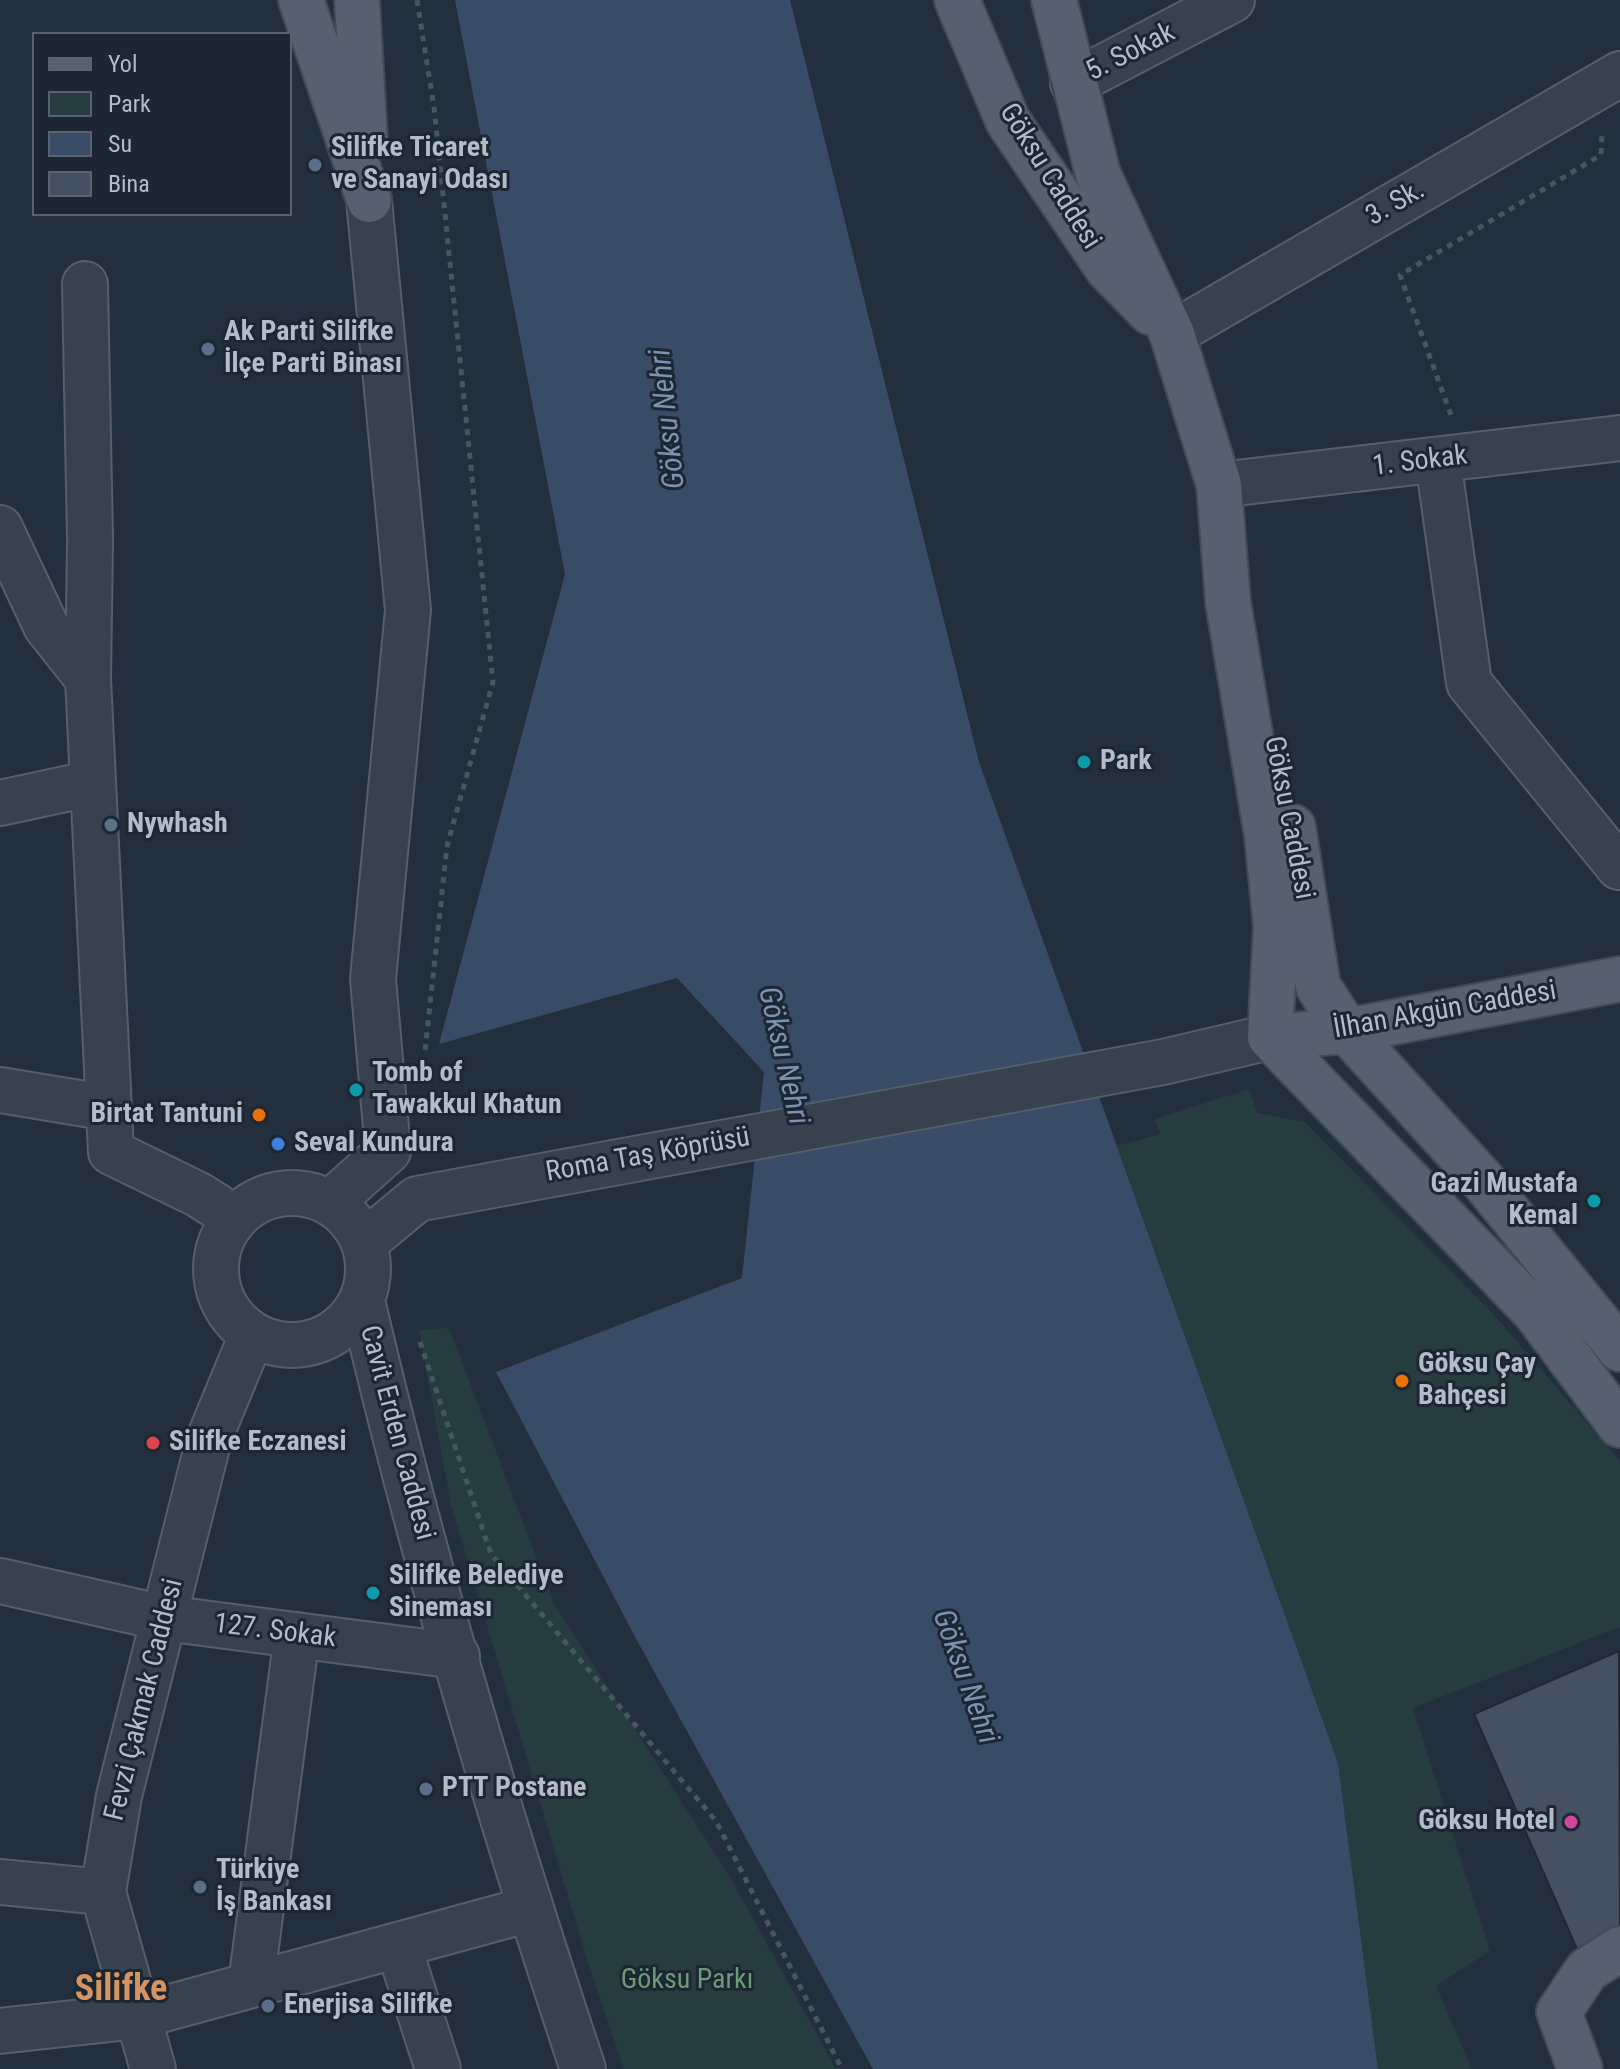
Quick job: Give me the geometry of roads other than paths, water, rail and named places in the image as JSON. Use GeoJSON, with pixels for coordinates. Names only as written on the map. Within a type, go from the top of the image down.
{"type":"FeatureCollection","features":[{"type":"Feature","properties":{"kind":"main road"},"geometry":{"type":"LineString","coordinates":[[301,0],[369,200]]}},
{"type":"Feature","properties":{"kind":"main road"},"geometry":{"type":"LineString","coordinates":[[357,0],[369,200]]}},
{"type":"Feature","properties":{"kind":"main road","name":"Göksu Caddesi"},"geometry":{"type":"LineString","coordinates":[[957,0],[1008,121],[1108,269],[1172,334]]}},
{"type":"Feature","properties":{"kind":"main road","name":"Göksu Caddesi"},"geometry":{"type":"LineString","coordinates":[[1054,0],[1098,174],[1172,334],[1219,485],[1228,602],[1267,836],[1276,927],[1270,1037]]}},
{"type":"Feature","properties":{"kind":"main road","name":"Göksu Caddesi"},"geometry":{"type":"LineString","coordinates":[[1228,602],[1274,740],[1297,848],[1318,986],[1347,1031],[1480,1177],[1620,1349]]}},
{"type":"Feature","properties":{"kind":"main road","name":"İlhan Akgün Caddesi"},"geometry":{"type":"LineString","coordinates":[[1270,1037],[1347,1031],[1620,979]]}},
{"type":"Feature","properties":{"kind":"main road"},"geometry":{"type":"LineString","coordinates":[[1270,1037],[1535,1312],[1620,1425]]}},
{"type":"Feature","properties":{"kind":"main road"},"geometry":{"type":"LineString","coordinates":[[1580,2069],[1559,2012],[1587,1970],[1620,1949]]}},
{"type":"Feature","properties":{"kind":"street","name":"5. Sokak"},"geometry":{"type":"LineString","coordinates":[[1073,83],[1232,0]]}},
{"type":"Feature","properties":{"kind":"street","name":"3. Sk."},"geometry":{"type":"LineString","coordinates":[[1172,334],[1613,78]]}},
{"type":"Feature","properties":{"kind":"street"},"geometry":{"type":"LineString","coordinates":[[330,1203],[388,1151],[373,979],[408,610],[369,200]]}},
{"type":"Feature","properties":{"kind":"street"},"geometry":{"type":"LineString","coordinates":[[85,284],[90,540],[88,679],[111,1152],[199,1195],[235,1218]]}},
{"type":"Feature","properties":{"kind":"street","name":"1. Sokak"},"geometry":{"type":"LineString","coordinates":[[1219,485],[1620,438]]}},
{"type":"Feature","properties":{"kind":"street"},"geometry":{"type":"LineString","coordinates":[[1452,459],[1469,683],[1619,867]]}},
{"type":"Feature","properties":{"kind":"street"},"geometry":{"type":"LineString","coordinates":[[0,528],[46,626],[88,679]]}},
{"type":"Feature","properties":{"kind":"street"},"geometry":{"type":"LineString","coordinates":[[0,803],[93,783]]}},
{"type":"Feature","properties":{"kind":"street","name":"Roma Taş Köprüsü"},"geometry":{"type":"LineString","coordinates":[[364,1243],[417,1199],[1163,1062],[1270,1037]]}},
{"type":"Feature","properties":{"kind":"street"},"geometry":{"type":"LineString","coordinates":[[0,1090],[109,1108]]}},
{"type":"Feature","properties":{"kind":"street"},"geometry":{"type":"LineString","coordinates":[[293,1192],[318,1196],[330,1203],[357,1228],[364,1243],[369,1277],[362,1301],[347,1323],[327,1338],[302,1345],[276,1344],[252,1335],[233,1318],[220,1297],[215,1272],[218,1248],[235,1218],[246,1206],[269,1195],[293,1192]]}},
{"type":"Feature","properties":{"kind":"street","name":"Cavit Erden Caddesi"},"geometry":{"type":"LineString","coordinates":[[362,1301],[394,1436],[457,1656],[530,1909],[583,2069]]}},
{"type":"Feature","properties":{"kind":"street","name":"Fevzi Çakmak Caddesi"},"geometry":{"type":"LineString","coordinates":[[153,2069],[103,1892],[119,1796],[209,1439],[252,1335]]}},
{"type":"Feature","properties":{"kind":"street","name":"127. Sokak"},"geometry":{"type":"LineString","coordinates":[[0,1581],[164,1618],[457,1656]]}},
{"type":"Feature","properties":{"kind":"street"},"geometry":{"type":"LineString","coordinates":[[251,1984],[297,1635]]}},
{"type":"Feature","properties":{"kind":"street"},"geometry":{"type":"LineString","coordinates":[[0,1882],[103,1892]]}},
{"type":"Feature","properties":{"kind":"street"},"geometry":{"type":"LineString","coordinates":[[0,2031],[138,2016],[530,1909]]}},
{"type":"Feature","properties":{"kind":"street"},"geometry":{"type":"LineString","coordinates":[[398,1945],[438,2069]]}},
{"type":"Feature","properties":{"kind":"water","name":"Göksu Nehri"},"geometry":{"type":"Polygon","coordinates":[[[455,0],[790,0],[979,762],[1338,1763],[1378,2069],[873,2069],[633,1633],[496,1372],[742,1278],[764,1072],[677,978],[439,1044],[565,574],[455,0]]]}},
{"type":"Feature","properties":{"kind":"place","name":"Silifke Ticaret ve Sanayi Odası"},"geometry":{"type":"Point","coordinates":[315,165]}},
{"type":"Feature","properties":{"kind":"place","name":"Ak Parti Silifke İlçe Parti Binası"},"geometry":{"type":"Point","coordinates":[208,349]}},
{"type":"Feature","properties":{"kind":"place","name":"Park"},"geometry":{"type":"Point","coordinates":[1084,762]}},
{"type":"Feature","properties":{"kind":"place","name":"Nywhash"},"geometry":{"type":"Point","coordinates":[111,825]}},
{"type":"Feature","properties":{"kind":"place","name":"Tomb of Tawakkul Khatun"},"geometry":{"type":"Point","coordinates":[356,1090]}},
{"type":"Feature","properties":{"kind":"place","name":"Birtat Tantuni"},"geometry":{"type":"Point","coordinates":[259,1115]}},
{"type":"Feature","properties":{"kind":"place","name":"Seval Kundura"},"geometry":{"type":"Point","coordinates":[278,1144]}},
{"type":"Feature","properties":{"kind":"place","name":"Gazi Mustafa Kemal"},"geometry":{"type":"Point","coordinates":[1594,1201]}},
{"type":"Feature","properties":{"kind":"place","name":"Göksu Çay Bahçesi"},"geometry":{"type":"Point","coordinates":[1402,1381]}},
{"type":"Feature","properties":{"kind":"place","name":"Silifke Eczanesi"},"geometry":{"type":"Point","coordinates":[153,1443]}},
{"type":"Feature","properties":{"kind":"place","name":"Silifke Belediye Sineması"},"geometry":{"type":"Point","coordinates":[373,1593]}},
{"type":"Feature","properties":{"kind":"place","name":"PTT Postane"},"geometry":{"type":"Point","coordinates":[426,1789]}},
{"type":"Feature","properties":{"kind":"place","name":"Göksu Hotel"},"geometry":{"type":"Point","coordinates":[1571,1822]}},
{"type":"Feature","properties":{"kind":"place","name":"Türkiye İş Bankası"},"geometry":{"type":"Point","coordinates":[200,1887]}},
{"type":"Feature","properties":{"kind":"place","name":"Enerjisa Silifke"},"geometry":{"type":"Point","coordinates":[268,2006]}},
{"type":"Feature","properties":{"kind":"district","name":"Silifke"},"geometry":{"type":"Point","coordinates":[121,1991]}},
{"type":"Feature","properties":{"kind":"park label","name":"Göksu Parkı"},"geometry":{"type":"Point","coordinates":[687,1981]}}]}
